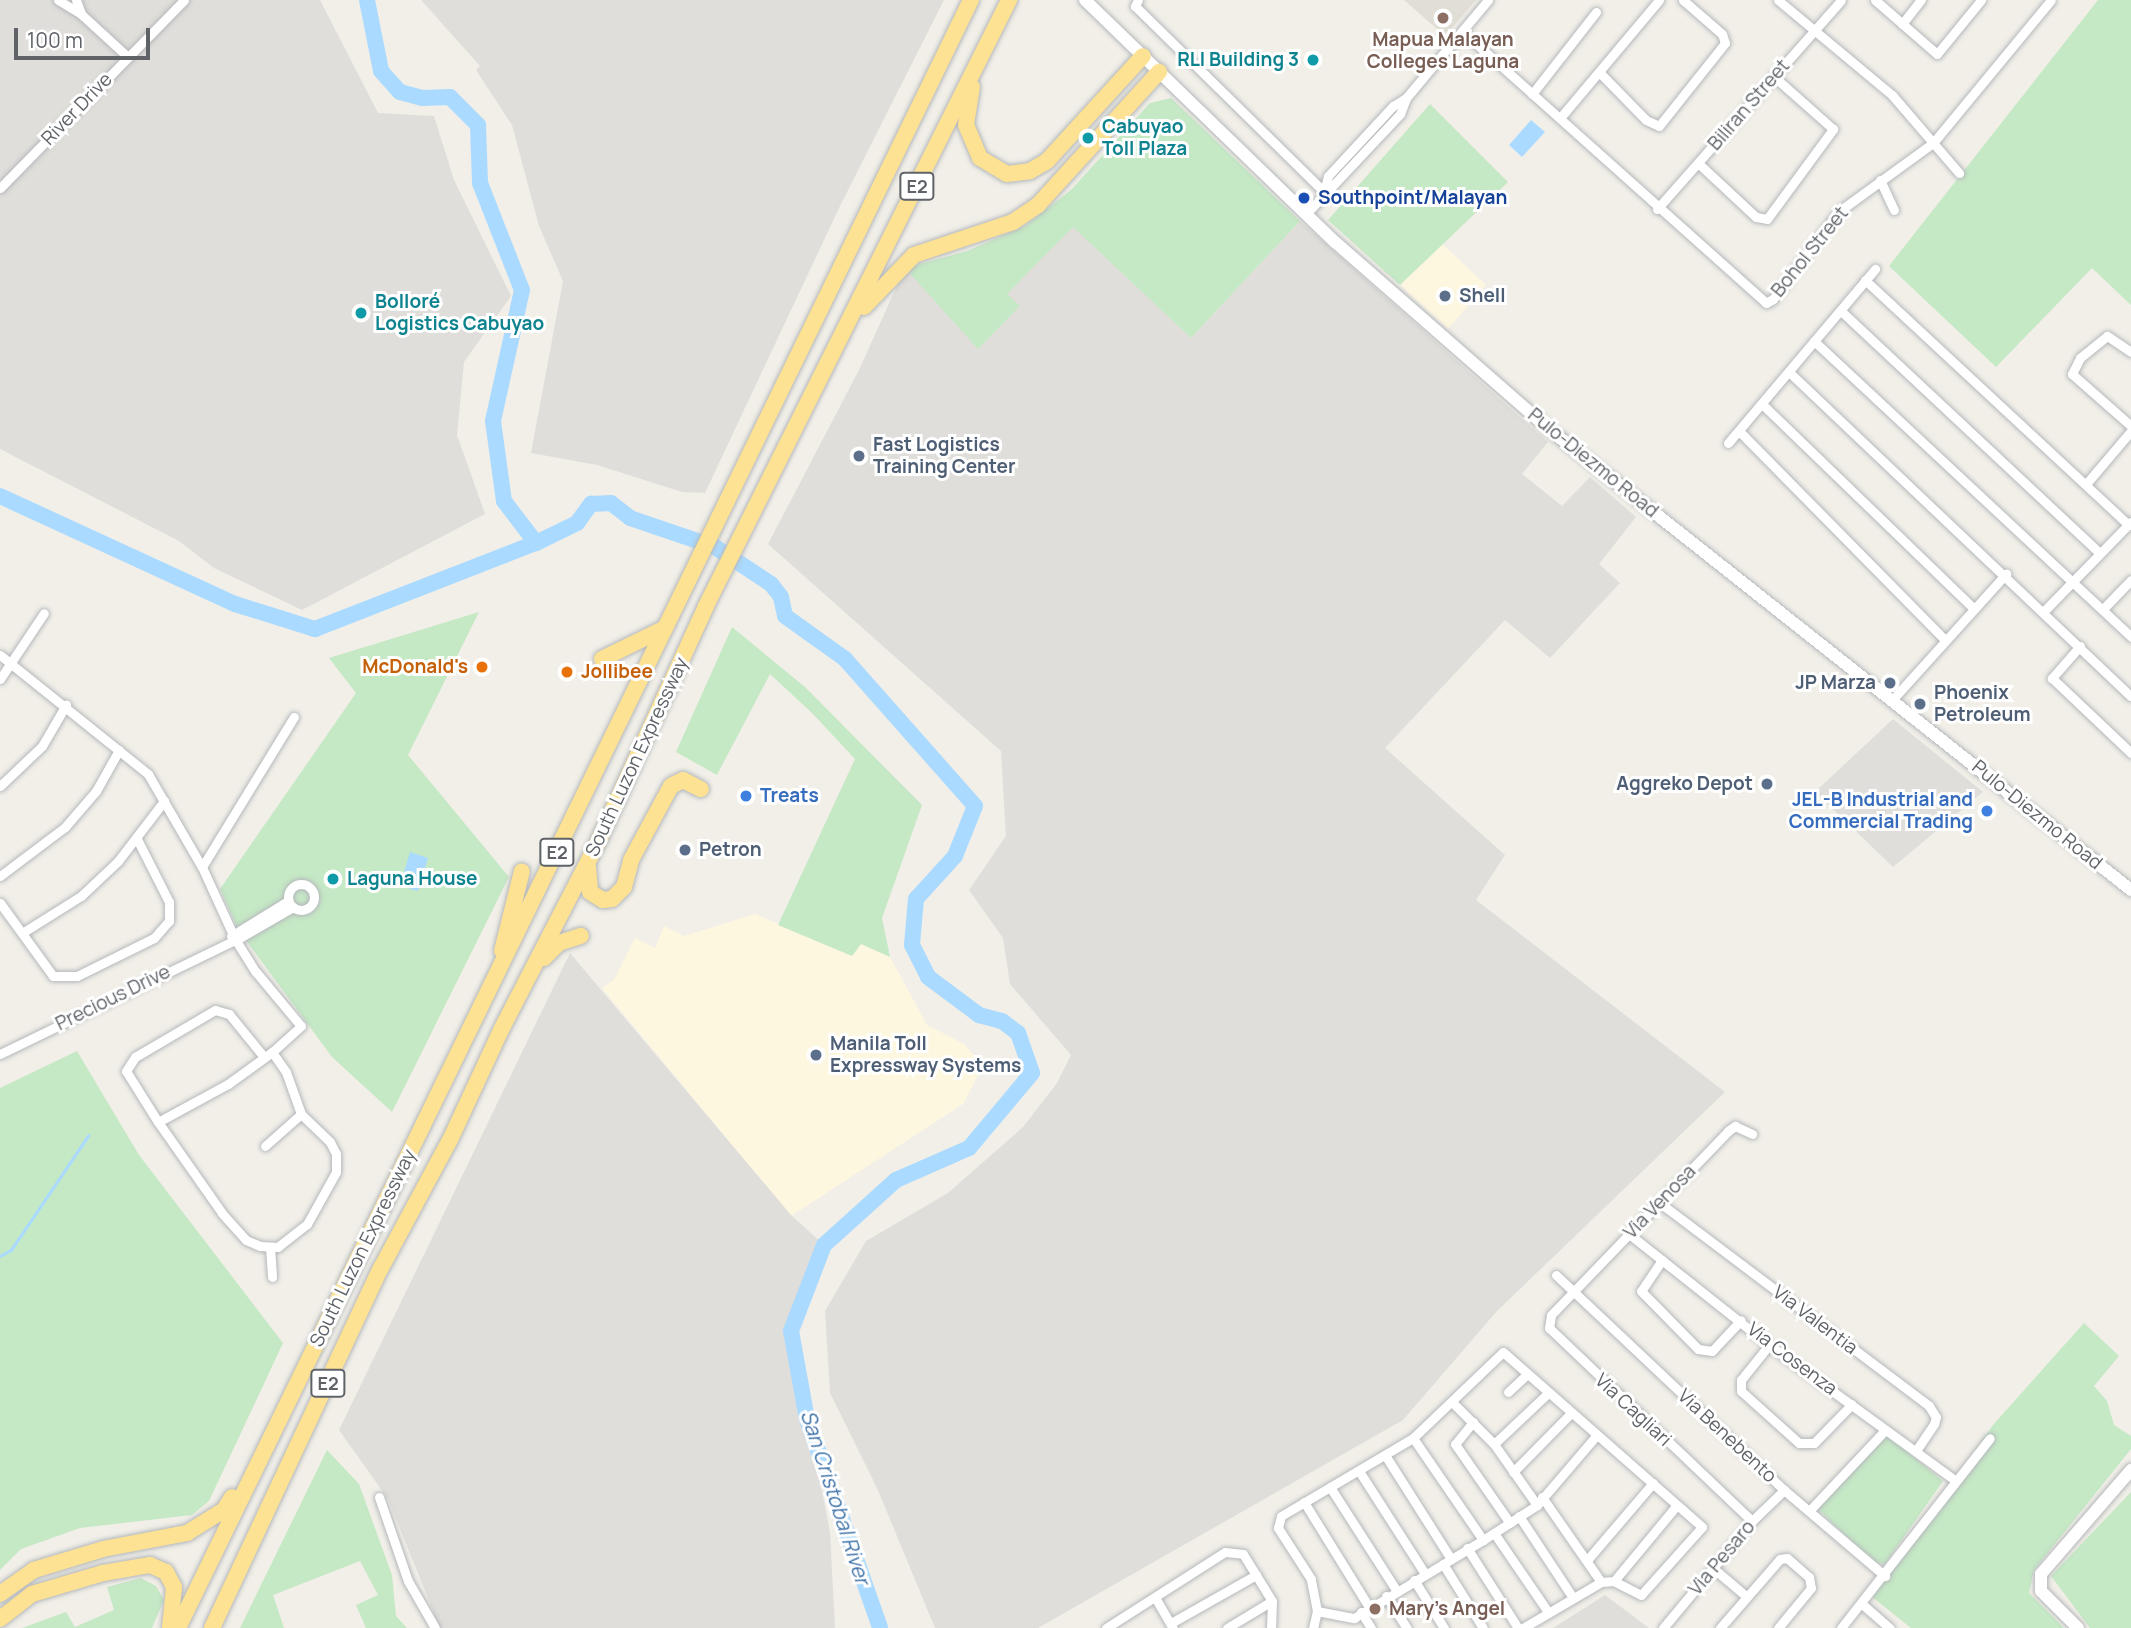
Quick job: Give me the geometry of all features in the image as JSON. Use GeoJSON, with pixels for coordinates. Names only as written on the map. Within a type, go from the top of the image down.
{"type":"FeatureCollection","features":[{"type":"Feature","properties":{"kind":"highway","name":"South Luzon Expressway"},"geometry":{"type":"LineString","coordinates":[[178,1628],[971,0]]}},
{"type":"Feature","properties":{"kind":"highway","name":"South Luzon Expressway"},"geometry":{"type":"LineString","coordinates":[[212,1628],[381,1268],[450,1140],[521,991],[600,840],[706,606],[1009,0]]}},
{"type":"Feature","properties":{"kind":"highway"},"geometry":{"type":"LineString","coordinates":[[987,45],[969,96],[966,125],[980,158],[1007,174],[1030,171],[1047,161],[1143,56]]}},
{"type":"Feature","properties":{"kind":"highway"},"geometry":{"type":"LineString","coordinates":[[847,328],[914,256],[1013,222],[1038,205],[1159,72]]}},
{"type":"Feature","properties":{"kind":"highway"},"geometry":{"type":"LineString","coordinates":[[602,659],[665,628]]}},
{"type":"Feature","properties":{"kind":"highway"},"geometry":{"type":"LineString","coordinates":[[600,840],[586,872],[587,884],[596,897],[612,899],[624,887],[631,860],[671,786],[683,780],[701,789]]}},
{"type":"Feature","properties":{"kind":"highway"},"geometry":{"type":"LineString","coordinates":[[498,974],[522,871]]}},
{"type":"Feature","properties":{"kind":"highway"},"geometry":{"type":"LineString","coordinates":[[521,991],[559,943],[582,936]]}},
{"type":"Feature","properties":{"kind":"highway"},"geometry":{"type":"LineString","coordinates":[[0,1594],[34,1570],[103,1549],[187,1533],[210,1522],[224,1510],[272,1432]]}},
{"type":"Feature","properties":{"kind":"highway"},"geometry":{"type":"LineString","coordinates":[[0,1619],[32,1594],[103,1573],[150,1565],[166,1572],[174,1587],[170,1628]]}},
{"type":"Feature","properties":{"kind":"main road","name":"Pulo-Diezmo Road"},"geometry":{"type":"LineString","coordinates":[[1086,0],[1306,214],[1570,446],[2131,890]]}},
{"type":"Feature","properties":{"kind":"main road"},"geometry":{"type":"LineString","coordinates":[[2078,1628],[2041,1591],[2041,1574],[2131,1470]]}},
{"type":"Feature","properties":{"kind":"street"},"geometry":{"type":"LineString","coordinates":[[58,0],[81,14],[128,57]]}},
{"type":"Feature","properties":{"kind":"street"},"geometry":{"type":"LineString","coordinates":[[76,0],[81,14]]}},
{"type":"Feature","properties":{"kind":"street","name":"River Drive"},"geometry":{"type":"LineString","coordinates":[[0,188],[184,0]]}},
{"type":"Feature","properties":{"kind":"street"},"geometry":{"type":"LineString","coordinates":[[1138,0],[1135,6],[1324,192]]}},
{"type":"Feature","properties":{"kind":"street"},"geometry":{"type":"LineString","coordinates":[[1306,214],[1324,192],[1336,186],[1400,114],[1406,98],[1488,0]]}},
{"type":"Feature","properties":{"kind":"street"},"geometry":{"type":"LineString","coordinates":[[1560,118],[1659,0]]}},
{"type":"Feature","properties":{"kind":"street"},"geometry":{"type":"LineString","coordinates":[[1599,72],[1646,120],[1659,126],[1726,43],[1722,34],[1683,0]]}},
{"type":"Feature","properties":{"kind":"street"},"geometry":{"type":"LineString","coordinates":[[1778,0],[1892,95],[1959,173]]}},
{"type":"Feature","properties":{"kind":"street","name":"Biliran Street"},"geometry":{"type":"LineString","coordinates":[[1657,209],[1841,0]]}},
{"type":"Feature","properties":{"kind":"street"},"geometry":{"type":"LineString","coordinates":[[1875,0],[1937,54],[1981,0]]}},
{"type":"Feature","properties":{"kind":"street"},"geometry":{"type":"LineString","coordinates":[[1902,24],[1922,0]]}},
{"type":"Feature","properties":{"kind":"street","name":"Bohol Street"},"geometry":{"type":"LineString","coordinates":[[1462,31],[1657,209],[1766,303],[1773,299],[1838,212],[1933,143],[2051,0]]}},
{"type":"Feature","properties":{"kind":"street"},"geometry":{"type":"LineString","coordinates":[[1532,94],[1596,12]]}},
{"type":"Feature","properties":{"kind":"street"},"geometry":{"type":"LineString","coordinates":[[1698,163],[1756,217],[1767,219],[1833,129],[1773,76]]}},
{"type":"Feature","properties":{"kind":"street"},"geometry":{"type":"LineString","coordinates":[[1880,180],[1894,210]]}},
{"type":"Feature","properties":{"kind":"street"},"geometry":{"type":"LineString","coordinates":[[1728,443],[1875,269]]}},
{"type":"Feature","properties":{"kind":"street"},"geometry":{"type":"LineString","coordinates":[[1866,279],[2130,524],[2045,610]]}},
{"type":"Feature","properties":{"kind":"street"},"geometry":{"type":"LineString","coordinates":[[1841,311],[2100,553]]}},
{"type":"Feature","properties":{"kind":"street"},"geometry":{"type":"LineString","coordinates":[[2086,484],[2131,429],[2072,374],[2080,358],[2107,337],[2131,352]]}},
{"type":"Feature","properties":{"kind":"street"},"geometry":{"type":"LineString","coordinates":[[1814,341],[2074,579],[2131,637]]}},
{"type":"Feature","properties":{"kind":"street"},"geometry":{"type":"LineString","coordinates":[[1789,372],[2045,610],[2131,696]]}},
{"type":"Feature","properties":{"kind":"street"},"geometry":{"type":"LineString","coordinates":[[1762,404],[1974,608]]}},
{"type":"Feature","properties":{"kind":"street"},"geometry":{"type":"LineString","coordinates":[[1739,431],[1945,640]]}},
{"type":"Feature","properties":{"kind":"street"},"geometry":{"type":"LineString","coordinates":[[1893,699],[2006,574]]}},
{"type":"Feature","properties":{"kind":"street"},"geometry":{"type":"LineString","coordinates":[[2103,609],[2131,580]]}},
{"type":"Feature","properties":{"kind":"street"},"geometry":{"type":"LineString","coordinates":[[0,679],[44,613]]}},
{"type":"Feature","properties":{"kind":"street"},"geometry":{"type":"LineString","coordinates":[[2080,646],[2052,678],[2131,753]]}},
{"type":"Feature","properties":{"kind":"street"},"geometry":{"type":"LineString","coordinates":[[0,654],[148,774],[202,867],[234,937],[256,972],[301,1026],[228,1084],[158,1122]]}},
{"type":"Feature","properties":{"kind":"street"},"geometry":{"type":"LineString","coordinates":[[0,786],[42,746],[66,705]]}},
{"type":"Feature","properties":{"kind":"street"},"geometry":{"type":"LineString","coordinates":[[202,867],[294,717]]}},
{"type":"Feature","properties":{"kind":"street"},"geometry":{"type":"LineString","coordinates":[[0,876],[65,827],[96,791],[119,750]]}},
{"type":"Feature","properties":{"kind":"street"},"geometry":{"type":"LineString","coordinates":[[22,933],[81,895],[137,839],[164,801]]}},
{"type":"Feature","properties":{"kind":"street"},"geometry":{"type":"LineString","coordinates":[[0,903],[53,976],[64,979],[154,937],[169,921],[170,912],[137,839]]}},
{"type":"Feature","properties":{"kind":"street","name":"Precious Drive"},"geometry":{"type":"LineString","coordinates":[[0,1054],[225,942],[291,904]]}},
{"type":"Feature","properties":{"kind":"street"},"geometry":{"type":"LineString","coordinates":[[215,1010],[229,1014],[268,1054],[286,1072],[302,1114],[330,1142],[336,1154],[336,1172],[307,1224],[294,1237],[270,1247],[246,1240],[222,1213],[126,1071],[135,1057],[215,1010]]}},
{"type":"Feature","properties":{"kind":"street"},"geometry":{"type":"LineString","coordinates":[[265,1146],[302,1114]]}},
{"type":"Feature","properties":{"kind":"street","name":"Via Venosa"},"geometry":{"type":"LineString","coordinates":[[1573,1292],[1728,1130],[1735,1126],[1752,1134]]}},
{"type":"Feature","properties":{"kind":"street","name":"Via Valentia"},"geometry":{"type":"LineString","coordinates":[[1660,1203],[1929,1406],[1936,1417],[1917,1449]]}},
{"type":"Feature","properties":{"kind":"street","name":"Via Cosenza"},"geometry":{"type":"LineString","coordinates":[[1629,1234],[1741,1320],[1769,1345],[1885,1430],[1917,1449],[1956,1481]]}},
{"type":"Feature","properties":{"kind":"street"},"geometry":{"type":"LineString","coordinates":[[270,1247],[272,1277]]}},
{"type":"Feature","properties":{"kind":"street"},"geometry":{"type":"LineString","coordinates":[[1662,1260],[1641,1291],[1698,1349],[1712,1352],[1741,1320]]}},
{"type":"Feature","properties":{"kind":"street","name":"Via Benebento"},"geometry":{"type":"LineString","coordinates":[[1556,1275],[1784,1490],[1885,1576]]}},
{"type":"Feature","properties":{"kind":"street","name":"Via Cagliari"},"geometry":{"type":"LineString","coordinates":[[1573,1292],[1551,1315],[1549,1328],[1752,1521]]}},
{"type":"Feature","properties":{"kind":"street"},"geometry":{"type":"LineString","coordinates":[[1769,1345],[1741,1380],[1741,1391],[1799,1443],[1814,1443],[1852,1404]]}},
{"type":"Feature","properties":{"kind":"street"},"geometry":{"type":"LineString","coordinates":[[1313,1628],[1317,1611],[1311,1579],[1278,1528],[1281,1516],[1413,1438],[1503,1352],[1702,1527],[1641,1595],[1614,1581],[1601,1582],[1521,1628],[1467,1548]]}},
{"type":"Feature","properties":{"kind":"street"},"geometry":{"type":"LineString","coordinates":[[1508,1392],[1527,1374]]}},
{"type":"Feature","properties":{"kind":"street"},"geometry":{"type":"LineString","coordinates":[[1494,1444],[1548,1393]]}},
{"type":"Feature","properties":{"kind":"street"},"geometry":{"type":"LineString","coordinates":[[1452,1402],[1494,1444],[1513,1472],[1588,1559],[1601,1582]]}},
{"type":"Feature","properties":{"kind":"street"},"geometry":{"type":"LineString","coordinates":[[1513,1472],[1571,1413]]}},
{"type":"Feature","properties":{"kind":"street"},"geometry":{"type":"LineString","coordinates":[[1473,1422],[1455,1444],[1510,1523]]}},
{"type":"Feature","properties":{"kind":"street"},"geometry":{"type":"LineString","coordinates":[[1810,1510],[1885,1430]]}},
{"type":"Feature","properties":{"kind":"street"},"geometry":{"type":"LineString","coordinates":[[1317,1611],[1359,1616],[1386,1596],[1483,1540],[1539,1501],[1596,1436]]}},
{"type":"Feature","properties":{"kind":"street"},"geometry":{"type":"LineString","coordinates":[[1413,1438],[1483,1540]]}},
{"type":"Feature","properties":{"kind":"street"},"geometry":{"type":"LineString","coordinates":[[1841,1628],[1885,1576],[1990,1438]]}},
{"type":"Feature","properties":{"kind":"street"},"geometry":{"type":"LineString","coordinates":[[1385,1455],[1483,1628]]}},
{"type":"Feature","properties":{"kind":"street"},"geometry":{"type":"LineString","coordinates":[[1359,1471],[1425,1574]]}},
{"type":"Feature","properties":{"kind":"street"},"geometry":{"type":"LineString","coordinates":[[1588,1559],[1653,1483]]}},
{"type":"Feature","properties":{"kind":"street"},"geometry":{"type":"LineString","coordinates":[[1330,1487],[1396,1590]]}},
{"type":"Feature","properties":{"kind":"street","name":"Via Pesaro"},"geometry":{"type":"LineString","coordinates":[[1663,1628],[1752,1521],[1784,1490]]}},
{"type":"Feature","properties":{"kind":"street"},"geometry":{"type":"LineString","coordinates":[[379,1497],[408,1581],[435,1628]]}},
{"type":"Feature","properties":{"kind":"street"},"geometry":{"type":"LineString","coordinates":[[1304,1502],[1359,1616],[1371,1628]]}},
{"type":"Feature","properties":{"kind":"street"},"geometry":{"type":"LineString","coordinates":[[1614,1581],[1676,1506]]}},
{"type":"Feature","properties":{"kind":"street"},"geometry":{"type":"LineString","coordinates":[[1519,1516],[1573,1598]]}},
{"type":"Feature","properties":{"kind":"street"},"geometry":{"type":"LineString","coordinates":[[1494,1533],[1548,1612]]}},
{"type":"Feature","properties":{"kind":"street"},"geometry":{"type":"LineString","coordinates":[[1106,1628],[1156,1600],[1226,1552],[1243,1555],[1272,1601],[1271,1628]]}},
{"type":"Feature","properties":{"kind":"street"},"geometry":{"type":"LineString","coordinates":[[1720,1628],[1780,1559],[1787,1558],[1809,1577],[1811,1588],[1778,1628]]}},
{"type":"Feature","properties":{"kind":"street"},"geometry":{"type":"LineString","coordinates":[[1714,1569],[1746,1596]]}},
{"type":"Feature","properties":{"kind":"street"},"geometry":{"type":"LineString","coordinates":[[1156,1600],[1172,1626],[1256,1575]]}},
{"type":"Feature","properties":{"kind":"street"},"geometry":{"type":"LineString","coordinates":[[1414,1580],[1444,1628]]}},
{"type":"Feature","properties":{"kind":"street"},"geometry":{"type":"LineString","coordinates":[[1386,1596],[1407,1628]]}},
{"type":"Feature","properties":{"kind":"street"},"geometry":{"type":"LineString","coordinates":[[1227,1628],[1272,1601]]}},
{"type":"Feature","properties":{"kind":"street"},"geometry":{"type":"LineString","coordinates":[[1862,1604],[1890,1628]]}},
{"type":"Feature","properties":{"kind":"street"},"geometry":{"type":"LineString","coordinates":[[1125,1618],[1131,1628]]}},
{"type":"Feature","properties":{"kind":"shaded area"},"geometry":{"type":"Polygon","coordinates":[[[0,0],[320,0],[378,113],[434,116],[454,180],[511,296],[464,362],[457,435],[485,514],[302,610],[214,568],[179,541],[0,449],[0,0]]]}},
{"type":"Feature","properties":{"kind":"shaded area"},"geometry":{"type":"Polygon","coordinates":[[[421,0],[944,0],[840,206],[705,493],[682,492],[597,465],[531,453],[563,281],[539,226],[512,125],[476,70],[480,66],[421,0]]]}},
{"type":"Feature","properties":{"kind":"shaded area","name":"Mapua Malayan Colleges Laguna"},"geometry":{"type":"Polygon","coordinates":[[[1404,0],[1476,0],[1445,36],[1404,0]]]}},
{"type":"Feature","properties":{"kind":"shaded area"},"geometry":{"type":"Polygon","coordinates":[[[1300,221],[1548,442],[1522,474],[1562,506],[1590,477],[1636,517],[1599,564],[1620,583],[1550,658],[1505,620],[1385,748],[1505,855],[1476,900],[1725,1092],[1497,1311],[1403,1420],[1038,1628],[935,1628],[877,1488],[830,1393],[825,1311],[866,1241],[948,1193],[1023,1127],[1057,1083],[1071,1055],[1010,984],[1003,938],[969,890],[1006,836],[1001,751],[768,544],[859,370],[905,268],[1020,306],[1006,294],[1073,226],[1191,338],[1300,221]]]}},
{"type":"Feature","properties":{"kind":"shaded area"},"geometry":{"type":"Polygon","coordinates":[[[1440,242],[1486,285],[1448,329],[1400,285],[1440,242]]]}},
{"type":"Feature","properties":{"kind":"shaded area"},"geometry":{"type":"Polygon","coordinates":[[[1893,719],[1983,792],[1893,867],[1815,792],[1893,719]]]}},
{"type":"Feature","properties":{"kind":"shaded area","name":"Manila Toll Expressway Systems"},"geometry":{"type":"Polygon","coordinates":[[[755,914],[852,956],[861,944],[890,957],[927,1025],[964,1044],[983,1066],[963,1104],[791,1216],[602,988],[614,980],[635,938],[655,948],[664,926],[684,936],[755,914]]]}},
{"type":"Feature","properties":{"kind":"shaded area"},"geometry":{"type":"Polygon","coordinates":[[[570,953],[791,1215],[824,1245],[791,1331],[830,1532],[835,1628],[440,1628],[388,1499],[339,1430],[570,953]]]}},
{"type":"Feature","properties":{"kind":"shaded area"},"geometry":{"type":"Polygon","coordinates":[[[1605,1595],[1649,1628],[1553,1628],[1605,1595]]]}},
{"type":"Feature","properties":{"kind":"green space"},"geometry":{"type":"Polygon","coordinates":[[[2098,0],[2131,0],[2131,305],[2092,268],[1996,367],[1889,266],[2098,0]]]}},
{"type":"Feature","properties":{"kind":"green space"},"geometry":{"type":"Polygon","coordinates":[[[1171,98],[1300,221],[1191,338],[1073,227],[1007,294],[1020,306],[978,349],[905,268],[967,251],[1025,226],[1071,190],[1150,103],[1171,98]]]}},
{"type":"Feature","properties":{"kind":"green space"},"geometry":{"type":"Polygon","coordinates":[[[1430,104],[1508,182],[1400,285],[1328,220],[1430,104]]]}},
{"type":"Feature","properties":{"kind":"green space"},"geometry":{"type":"Polygon","coordinates":[[[479,612],[408,755],[509,877],[392,1112],[332,1057],[245,939],[292,913],[283,899],[237,927],[220,889],[356,693],[329,658],[479,612]]]}},
{"type":"Feature","properties":{"kind":"green space"},"geometry":{"type":"Polygon","coordinates":[[[732,627],[805,687],[922,805],[882,918],[890,957],[861,944],[852,956],[778,925],[855,759],[813,714],[770,674],[717,775],[676,752],[732,627]]]}},
{"type":"Feature","properties":{"kind":"green space"},"geometry":{"type":"Polygon","coordinates":[[[77,1051],[139,1155],[283,1343],[209,1501],[192,1515],[80,1528],[21,1549],[0,1570],[0,1088],[77,1051]]]}},
{"type":"Feature","properties":{"kind":"green space"},"geometry":{"type":"Polygon","coordinates":[[[2084,1323],[2119,1356],[2094,1386],[2107,1401],[2114,1425],[2131,1436],[2131,1449],[2034,1570],[2029,1593],[2064,1628],[1911,1628],[1871,1596],[1993,1425],[2084,1323]]]}},
{"type":"Feature","properties":{"kind":"green space"},"geometry":{"type":"Polygon","coordinates":[[[1886,1434],[1943,1481],[1885,1564],[1873,1562],[1819,1510],[1820,1504],[1886,1434]]]}},
{"type":"Feature","properties":{"kind":"green space"},"geometry":{"type":"Polygon","coordinates":[[[327,1450],[359,1484],[392,1575],[396,1616],[407,1628],[366,1628],[356,1605],[378,1595],[360,1561],[273,1595],[284,1628],[240,1628],[327,1450]]]}},
{"type":"Feature","properties":{"kind":"green space"},"geometry":{"type":"Polygon","coordinates":[[[2131,1492],[2131,1628],[2090,1628],[2051,1576],[2131,1492]]]}},
{"type":"Feature","properties":{"kind":"green space"},"geometry":{"type":"Polygon","coordinates":[[[141,1578],[156,1586],[164,1600],[152,1628],[22,1628],[66,1612],[75,1627],[114,1610],[107,1587],[141,1578]]]}},
{"type":"Feature","properties":{"kind":"water"},"geometry":{"type":"Polygon","coordinates":[[[1531,120],[1545,132],[1522,157],[1509,145],[1531,120]]]}},
{"type":"Feature","properties":{"kind":"water"},"geometry":{"type":"Polygon","coordinates":[[[410,852],[428,858],[418,891],[400,886],[410,852]]]}},
{"type":"Feature","properties":{"kind":"waterway"},"geometry":{"type":"LineString","coordinates":[[367,0],[381,71],[400,92],[422,98],[450,97],[478,125],[480,183],[522,290],[493,421],[504,501],[536,543]]}},
{"type":"Feature","properties":{"kind":"waterway","name":"San Cristobal River"},"geometry":{"type":"LineString","coordinates":[[0,496],[235,604],[315,629],[536,543],[577,523],[591,504],[611,503],[630,518],[715,547],[771,584],[781,597],[785,616],[845,659],[975,806],[955,856],[916,899],[912,945],[928,977],[979,1015],[1002,1021],[1018,1033],[1032,1073],[969,1148],[896,1180],[824,1245],[791,1331],[807,1419],[880,1628]]}},
{"type":"Feature","properties":{"kind":"waterway"},"geometry":{"type":"LineString","coordinates":[[0,1256],[11,1250],[88,1136]]}},
{"type":"Feature","properties":{"kind":"place","name":"Mapua Malayan Colleges Laguna"},"geometry":{"type":"Point","coordinates":[1443,18]}},
{"type":"Feature","properties":{"kind":"place","name":"RLI Building 3"},"geometry":{"type":"Point","coordinates":[1313,60]}},
{"type":"Feature","properties":{"kind":"place","name":"Cabuyao Toll Plaza"},"geometry":{"type":"Point","coordinates":[1088,138]}},
{"type":"Feature","properties":{"kind":"place","name":"Southpoint/Malayan"},"geometry":{"type":"Point","coordinates":[1304,198]}},
{"type":"Feature","properties":{"kind":"place","name":"Shell"},"geometry":{"type":"Point","coordinates":[1445,296]}},
{"type":"Feature","properties":{"kind":"place","name":"Bolloré Logistics Cabuyao"},"geometry":{"type":"Point","coordinates":[361,313]}},
{"type":"Feature","properties":{"kind":"place","name":"Fast Logistics Training Center"},"geometry":{"type":"Point","coordinates":[859,456]}},
{"type":"Feature","properties":{"kind":"place","name":"McDonald's"},"geometry":{"type":"Point","coordinates":[482,667]}},
{"type":"Feature","properties":{"kind":"place","name":"Jollibee"},"geometry":{"type":"Point","coordinates":[567,672]}},
{"type":"Feature","properties":{"kind":"place","name":"JP Marza"},"geometry":{"type":"Point","coordinates":[1890,683]}},
{"type":"Feature","properties":{"kind":"place","name":"Phoenix Petroleum"},"geometry":{"type":"Point","coordinates":[1920,704]}},
{"type":"Feature","properties":{"kind":"place","name":"Aggreko Depot"},"geometry":{"type":"Point","coordinates":[1767,784]}},
{"type":"Feature","properties":{"kind":"place","name":"Treats"},"geometry":{"type":"Point","coordinates":[746,796]}},
{"type":"Feature","properties":{"kind":"place","name":"JEL-B Industrial and Commercial Trading"},"geometry":{"type":"Point","coordinates":[1987,811]}},
{"type":"Feature","properties":{"kind":"place","name":"Petron"},"geometry":{"type":"Point","coordinates":[685,850]}},
{"type":"Feature","properties":{"kind":"place","name":"Laguna House"},"geometry":{"type":"Point","coordinates":[333,879]}},
{"type":"Feature","properties":{"kind":"place","name":"Manila Toll Expressway Systems"},"geometry":{"type":"Point","coordinates":[816,1055]}},
{"type":"Feature","properties":{"kind":"place","name":"Mary's Angel"},"geometry":{"type":"Point","coordinates":[1375,1609]}}]}
